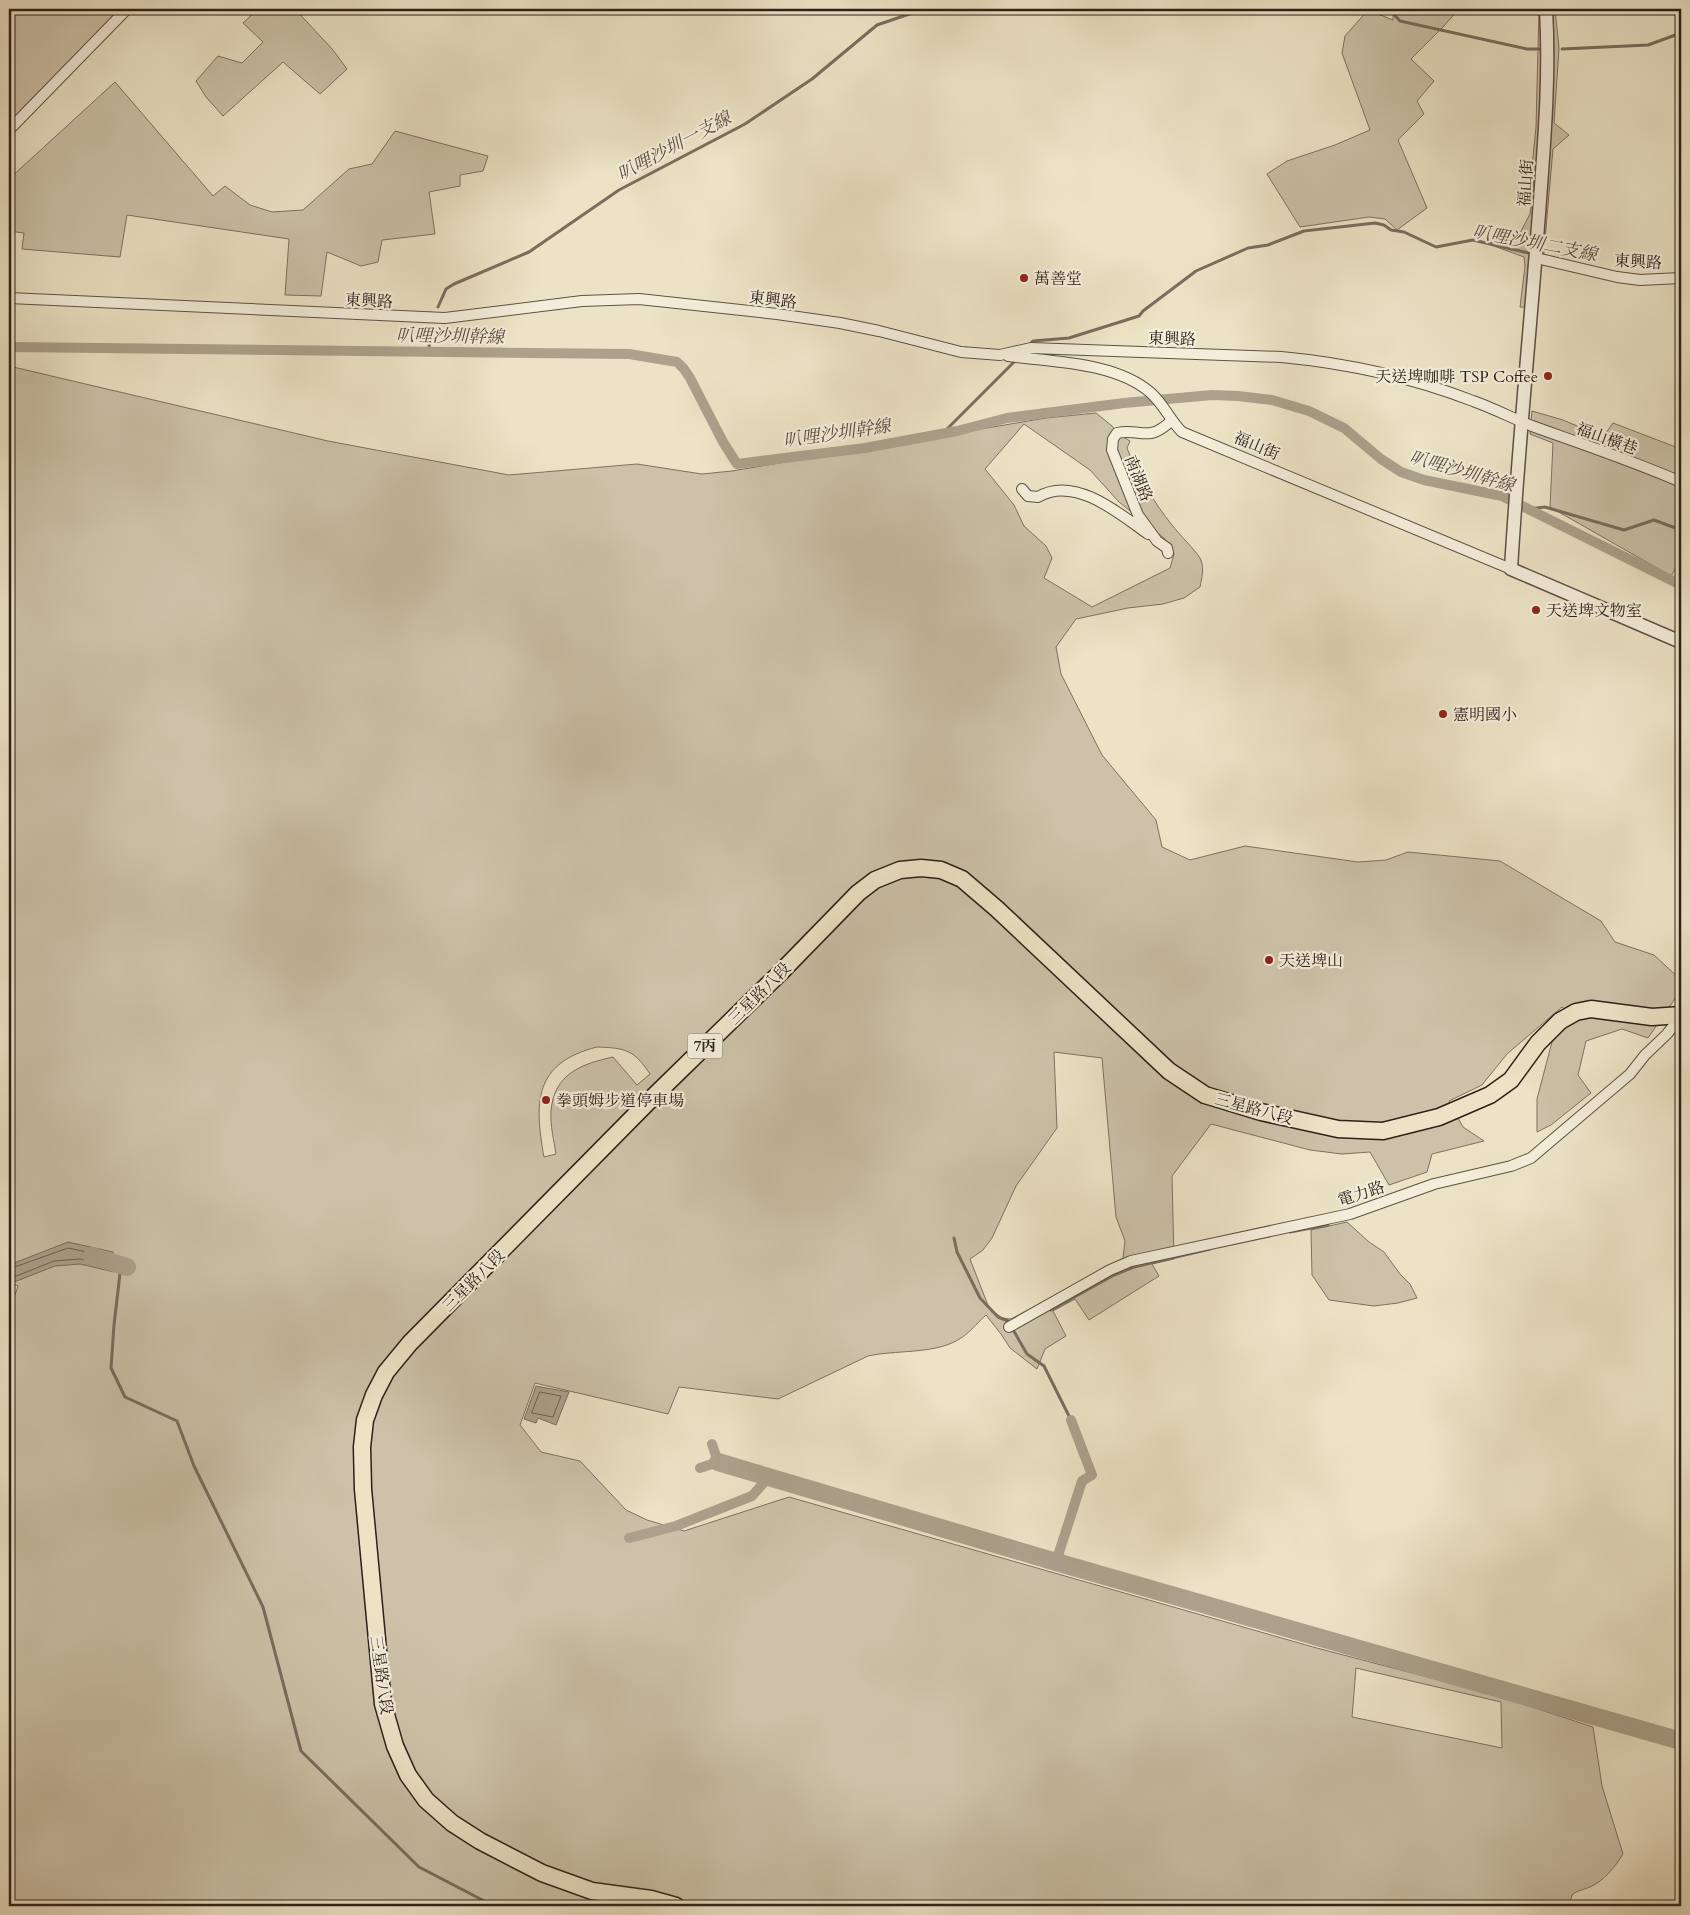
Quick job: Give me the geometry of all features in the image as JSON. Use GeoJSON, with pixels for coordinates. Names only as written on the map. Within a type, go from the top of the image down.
{"type":"FeatureCollection","features":[{"type":"Feature","properties":{"kind":"main road","name":"三星路八段"},"geometry":{"type":"LineString","coordinates":[[676,1906],[651,1899],[592,1891],[542,1873],[480,1841],[452,1823],[426,1800],[408,1775],[395,1746],[383,1704],[363,1488],[362,1447],[365,1420],[374,1395],[386,1372],[410,1343],[652,1098],[780,974],[858,893],[875,880],[900,870],[922,868],[941,870],[962,879],[997,909],[1170,1071],[1205,1095],[1262,1112],[1338,1129],[1383,1131],[1439,1116],[1490,1095],[1511,1080],[1538,1043],[1560,1021],[1576,1012],[1591,1009],[1652,1017],[1681,1015]]}},
{"type":"Feature","properties":{"kind":"street"},"geometry":{"type":"LineString","coordinates":[[9,130],[127,9]]}},
{"type":"Feature","properties":{"kind":"street","name":"福山街"},"geometry":{"type":"LineString","coordinates":[[1511,569],[1514,509],[1536,258],[1548,86],[1546,9]]}},
{"type":"Feature","properties":{"kind":"street","name":"東興路"},"geometry":{"type":"LineString","coordinates":[[1536,258],[1616,277],[1640,280],[1681,278]]}},
{"type":"Feature","properties":{"kind":"street","name":"東興路"},"geometry":{"type":"LineString","coordinates":[[9,298],[445,318],[582,301],[639,300],[777,314],[840,323],[961,352],[1000,355],[1031,348],[1281,357],[1312,360],[1361,368],[1397,377],[1472,400],[1521,422]]}},
{"type":"Feature","properties":{"kind":"street","name":"福山街"},"geometry":{"type":"LineString","coordinates":[[1000,355],[1089,366],[1106,370],[1136,382],[1162,404],[1167,410],[1171,421],[1182,432],[1681,642]]}},
{"type":"Feature","properties":{"kind":"street","name":"南湖路"},"geometry":{"type":"LineString","coordinates":[[1168,553],[1167,548],[1157,541],[1138,516],[1112,450],[1113,440],[1117,433],[1126,431],[1147,434],[1163,428],[1171,421]]}},
{"type":"Feature","properties":{"kind":"street","name":"福山橫巷"},"geometry":{"type":"LineString","coordinates":[[1521,422],[1681,482]]}},
{"type":"Feature","properties":{"kind":"street"},"geometry":{"type":"LineString","coordinates":[[1022,489],[1028,496],[1038,498],[1047,492],[1058,490],[1079,493],[1109,506],[1157,541]]}},
{"type":"Feature","properties":{"kind":"street","name":"電力路"},"geometry":{"type":"LineString","coordinates":[[1009,1327],[1110,1270],[1131,1262],[1350,1214],[1434,1184],[1511,1166],[1531,1158],[1630,1074],[1645,1055],[1667,1034],[1681,1015]]}},
{"type":"Feature","properties":{"kind":"shaded area"},"geometry":{"type":"Polygon","coordinates":[[[9,9],[131,9],[9,133],[9,9]]]}},
{"type":"Feature","properties":{"kind":"shaded area"},"geometry":{"type":"Polygon","coordinates":[[[258,9],[295,9],[333,50],[347,69],[320,94],[283,62],[223,116],[206,97],[196,81],[218,56],[242,63],[263,42],[243,23],[258,9]]]}},
{"type":"Feature","properties":{"kind":"shaded area"},"geometry":{"type":"Polygon","coordinates":[[[1393,9],[1459,9],[1411,59],[1434,81],[1417,101],[1424,114],[1398,140],[1427,208],[1397,230],[1385,219],[1369,217],[1300,227],[1267,174],[1287,161],[1335,145],[1370,130],[1342,53],[1345,36],[1368,10],[1393,20],[1393,9]]]}},
{"type":"Feature","properties":{"kind":"shaded area"},"geometry":{"type":"Polygon","coordinates":[[[1539,9],[1555,9],[1559,48],[1554,123],[1569,135],[1553,149],[1544,265],[1541,265],[1536,308],[1520,307],[1525,266],[1524,257],[1483,242],[1497,243],[1513,239],[1519,235],[1530,214],[1534,187],[1532,167],[1536,127],[1539,9]]]}},
{"type":"Feature","properties":{"kind":"shaded area"},"geometry":{"type":"Polygon","coordinates":[[[115,82],[213,196],[225,186],[250,205],[272,212],[303,210],[349,169],[372,164],[395,131],[488,156],[483,171],[460,175],[460,186],[429,192],[435,234],[382,240],[378,262],[361,266],[327,252],[321,296],[285,295],[289,239],[127,215],[120,257],[22,249],[24,233],[9,231],[9,179],[115,82]]]}},
{"type":"Feature","properties":{"kind":"shaded area"},"geometry":{"type":"Polygon","coordinates":[[[9,366],[328,441],[509,475],[637,464],[702,474],[732,471],[1046,418],[1096,413],[1112,426],[1117,433],[1130,441],[1127,448],[1146,488],[1202,563],[1200,587],[1184,598],[1163,604],[1128,608],[1076,619],[1056,647],[1061,674],[1102,755],[1156,820],[1162,847],[1190,860],[1245,846],[1358,862],[1386,860],[1408,852],[1500,861],[1601,921],[1615,942],[1654,955],[1681,980],[1681,990],[1648,1038],[1622,1029],[1586,1041],[1578,1075],[1591,1093],[1551,1125],[1537,1132],[1537,1099],[1552,1042],[1571,1016],[1562,1007],[1507,1054],[1482,1085],[1449,1101],[1463,1127],[1484,1141],[1432,1154],[1427,1172],[1389,1185],[1370,1152],[1342,1154],[1310,1150],[1211,1124],[1172,1176],[1174,1259],[1152,1264],[1159,1276],[1089,1320],[1075,1299],[1053,1311],[1066,1336],[1045,1349],[1037,1369],[1010,1348],[986,1315],[956,1341],[925,1350],[868,1356],[778,1399],[679,1387],[668,1414],[535,1383],[520,1425],[541,1452],[580,1461],[626,1510],[647,1520],[684,1531],[789,1497],[1313,1647],[1492,1694],[1593,1727],[1602,1786],[1623,1854],[1613,1869],[1600,1881],[1572,1895],[1569,1906],[9,1906],[9,1296],[14,1298],[18,1286],[9,1282],[9,366]],[[1024,424],[985,469],[1014,505],[1024,526],[1046,546],[1052,558],[1044,578],[1092,607],[1170,568],[1174,554],[1164,538],[1119,502],[1090,470],[1024,424]],[[597,1047],[576,1054],[561,1063],[550,1074],[543,1087],[539,1119],[544,1157],[556,1154],[551,1122],[553,1098],[557,1088],[571,1073],[590,1063],[613,1057],[637,1085],[650,1074],[634,1055],[615,1048],[597,1047]],[[1054,1052],[1057,1128],[1016,1186],[992,1238],[983,1250],[970,1259],[989,1308],[1002,1318],[1011,1319],[1123,1258],[1125,1241],[1116,1217],[1102,1058],[1054,1052]],[[1356,1668],[1352,1717],[1502,1748],[1501,1702],[1356,1668]]]}},
{"type":"Feature","properties":{"kind":"shaded area"},"geometry":{"type":"Polygon","coordinates":[[[1532,411],[1563,420],[1603,437],[1613,423],[1681,449],[1681,559],[1671,576],[1550,507],[1553,443],[1530,434],[1532,411]]]}},
{"type":"Feature","properties":{"kind":"shaded area"},"geometry":{"type":"Polygon","coordinates":[[[1347,1222],[1369,1242],[1384,1252],[1410,1284],[1417,1298],[1374,1306],[1329,1300],[1312,1275],[1311,1230],[1347,1222]]]}},
{"type":"Feature","properties":{"kind":"water"},"geometry":{"type":"Polygon","coordinates":[[[68,1242],[113,1252],[114,1272],[80,1264],[55,1266],[9,1284],[9,1265],[68,1242]]]}},
{"type":"Feature","properties":{"kind":"water"},"geometry":{"type":"Polygon","coordinates":[[[536,1386],[569,1392],[556,1425],[538,1418],[536,1423],[524,1419],[536,1386]]]}},
{"type":"Feature","properties":{"kind":"waterway","name":"叭哩沙圳一支線"},"geometry":{"type":"LineString","coordinates":[[438,307],[446,289],[454,284],[529,252],[619,190],[745,124],[812,79],[877,25],[924,9]]}},
{"type":"Feature","properties":{"kind":"waterway","name":"叭哩沙圳一支線"},"geometry":{"type":"LineString","coordinates":[[1389,9],[1400,21],[1527,49],[1539,49]]}},
{"type":"Feature","properties":{"kind":"waterway","name":"叭哩沙圳一支線"},"geometry":{"type":"LineString","coordinates":[[1562,49],[1648,45],[1681,33]]}},
{"type":"Feature","properties":{"kind":"waterway","name":"叭哩沙圳二支線"},"geometry":{"type":"LineString","coordinates":[[1029,345],[1033,341],[1069,338],[1139,316],[1196,271],[1248,248],[1268,245],[1304,231],[1375,223],[1384,225],[1391,230],[1404,232],[1436,247],[1473,240],[1533,254]]}},
{"type":"Feature","properties":{"kind":"waterway","name":"叭哩沙圳一支線"},"geometry":{"type":"LineString","coordinates":[[428,351],[433,328]]}},
{"type":"Feature","properties":{"kind":"waterway","name":"叭哩沙圳幹線"},"geometry":{"type":"LineString","coordinates":[[9,347],[629,354],[677,362],[684,369],[723,442],[737,464],[865,448],[957,431],[1007,418],[1124,403],[1212,395],[1272,400],[1309,411],[1344,428],[1381,459],[1401,472],[1424,480],[1502,496],[1681,585]]}},
{"type":"Feature","properties":{"kind":"waterway","name":"叭哩沙圳二支線"},"geometry":{"type":"LineString","coordinates":[[943,433],[1017,359]]}},
{"type":"Feature","properties":{"kind":"waterway"},"geometry":{"type":"LineString","coordinates":[[1528,509],[1545,507],[1624,530],[1654,520],[1681,530]]}},
{"type":"Feature","properties":{"kind":"waterway"},"geometry":{"type":"LineString","coordinates":[[1290,1232],[1328,1225]]}},
{"type":"Feature","properties":{"kind":"waterway"},"geometry":{"type":"LineString","coordinates":[[954,1238],[957,1252],[980,1298],[998,1317],[1008,1321],[1027,1354],[1044,1366],[1071,1420]]}},
{"type":"Feature","properties":{"kind":"waterway"},"geometry":{"type":"LineString","coordinates":[[1051,1310],[1114,1275],[1134,1267],[1210,1249]]}},
{"type":"Feature","properties":{"kind":"waterway"},"geometry":{"type":"LineString","coordinates":[[92,1256],[127,1267]]}},
{"type":"Feature","properties":{"kind":"waterway"},"geometry":{"type":"LineString","coordinates":[[121,1265],[111,1368],[125,1397],[177,1421],[194,1466],[263,1607],[301,1751],[419,1867],[494,1906]]}},
{"type":"Feature","properties":{"kind":"waterway"},"geometry":{"type":"LineString","coordinates":[[1056,1562],[1082,1481],[1092,1475],[1071,1420]]}},
{"type":"Feature","properties":{"kind":"waterway"},"geometry":{"type":"LineString","coordinates":[[712,1444],[718,1462]]}},
{"type":"Feature","properties":{"kind":"waterway"},"geometry":{"type":"LineString","coordinates":[[700,1468],[718,1462]]}},
{"type":"Feature","properties":{"kind":"waterway"},"geometry":{"type":"LineString","coordinates":[[718,1462],[1056,1562],[1681,1741]]}},
{"type":"Feature","properties":{"kind":"waterway"},"geometry":{"type":"LineString","coordinates":[[629,1538],[676,1526],[752,1496],[769,1477]]}},
{"type":"Feature","properties":{"kind":"place","name":"萬善堂"},"geometry":{"type":"Point","coordinates":[1024,278]}},
{"type":"Feature","properties":{"kind":"place","name":"天送埤咖啡 TSP Coffee"},"geometry":{"type":"Point","coordinates":[1548,376]}},
{"type":"Feature","properties":{"kind":"place","name":"天送埤文物室"},"geometry":{"type":"Point","coordinates":[1536,610]}},
{"type":"Feature","properties":{"kind":"place","name":"憲明國小"},"geometry":{"type":"Point","coordinates":[1443,714]}},
{"type":"Feature","properties":{"kind":"place","name":"天送埤山"},"geometry":{"type":"Point","coordinates":[1269,960]}},
{"type":"Feature","properties":{"kind":"place","name":"拳頭姆步道停車場"},"geometry":{"type":"Point","coordinates":[546,1100]}}]}
